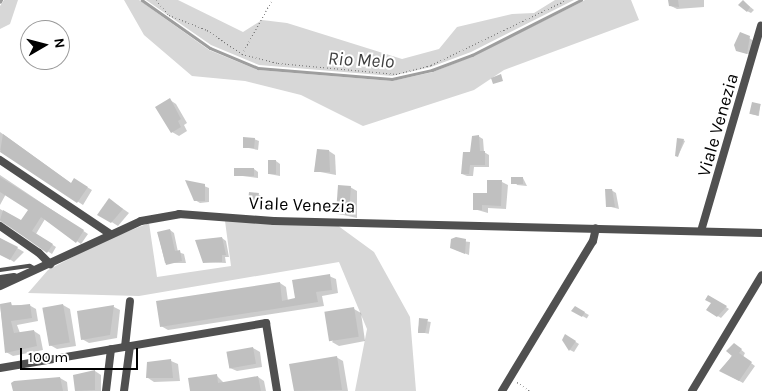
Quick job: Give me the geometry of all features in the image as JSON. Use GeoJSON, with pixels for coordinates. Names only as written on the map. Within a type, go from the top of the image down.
{"type":"FeatureCollection","features":[{"type":"Feature","properties":{"kind":"street","name":"Viale Venezia"},"geometry":{"type":"LineString","coordinates":[[701,231],[761,26]]}},
{"type":"Feature","properties":{"kind":"street"},"geometry":{"type":"LineString","coordinates":[[0,160],[110,234]]}},
{"type":"Feature","properties":{"kind":"street","name":"Viale Venezia"},"geometry":{"type":"LineString","coordinates":[[0,286],[38,270],[110,234],[157,217],[203,214],[274,221],[762,233]]}},
{"type":"Feature","properties":{"kind":"street"},"geometry":{"type":"LineString","coordinates":[[0,226],[39,252],[50,264]]}},
{"type":"Feature","properties":{"kind":"street"},"geometry":{"type":"LineString","coordinates":[[502,391],[593,241],[596,228]]}},
{"type":"Feature","properties":{"kind":"street"},"geometry":{"type":"LineString","coordinates":[[692,391],[762,275]]}},
{"type":"Feature","properties":{"kind":"street","name":"Viale Venezia"},"geometry":{"type":"LineString","coordinates":[[0,279],[20,276]]}},
{"type":"Feature","properties":{"kind":"street"},"geometry":{"type":"LineString","coordinates":[[124,391],[130,301]]}},
{"type":"Feature","properties":{"kind":"street"},"geometry":{"type":"LineString","coordinates":[[0,368],[111,349],[195,339],[269,323],[277,391]]}},
{"type":"Feature","properties":{"kind":"street"},"geometry":{"type":"LineString","coordinates":[[106,391],[111,349]]}},
{"type":"Feature","properties":{"kind":"lane"},"geometry":{"type":"LineString","coordinates":[[0,270],[30,266],[38,270]]}},
{"type":"Feature","properties":{"kind":"path"},"geometry":{"type":"LineString","coordinates":[[156,0],[168,15],[207,30],[242,54],[278,63],[396,74],[431,65],[566,0]]}},
{"type":"Feature","properties":{"kind":"path"},"geometry":{"type":"LineString","coordinates":[[242,54],[272,0]]}},
{"type":"Feature","properties":{"kind":"path"},"geometry":{"type":"LineString","coordinates":[[510,378],[530,391]]}},
{"type":"Feature","properties":{"kind":"shaded area"},"geometry":{"type":"Polygon","coordinates":[[[4,0],[18,0],[10,24],[0,29],[0,6],[4,0]]]}},
{"type":"Feature","properties":{"kind":"shaded area"},"geometry":{"type":"Polygon","coordinates":[[[124,0],[139,0],[209,50],[258,70],[392,81],[433,72],[473,56],[585,0],[631,0],[639,20],[504,70],[474,90],[363,126],[301,95],[245,81],[192,76],[144,35],[124,0]]]}},
{"type":"Feature","properties":{"kind":"shaded area"},"geometry":{"type":"Polygon","coordinates":[[[146,0],[178,0],[243,32],[262,20],[287,23],[402,59],[439,49],[457,27],[512,14],[534,13],[555,0],[574,0],[471,52],[431,67],[392,76],[259,65],[211,45],[146,0]]]}},
{"type":"Feature","properties":{"kind":"shaded area"},"geometry":{"type":"Polygon","coordinates":[[[225,221],[337,225],[374,252],[410,317],[416,391],[355,391],[367,329],[339,262],[139,296],[28,293],[48,270],[101,242],[149,223],[157,277],[231,266],[225,221]]]}},
{"type":"Feature","properties":{"kind":"building"},"geometry":{"type":"Polygon","coordinates":[[[668,0],[678,0],[679,7],[669,6],[668,0]]]}},
{"type":"Feature","properties":{"kind":"building"},"geometry":{"type":"Polygon","coordinates":[[[743,0],[750,7],[747,12],[738,5],[743,0]]]}},
{"type":"Feature","properties":{"kind":"building"},"geometry":{"type":"Polygon","coordinates":[[[740,32],[750,36],[747,54],[736,51],[734,45],[740,32]]]}},
{"type":"Feature","properties":{"kind":"building"},"geometry":{"type":"Polygon","coordinates":[[[501,74],[503,81],[493,84],[491,78],[501,74]]]}},
{"type":"Feature","properties":{"kind":"building"},"geometry":{"type":"Polygon","coordinates":[[[170,98],[181,119],[178,121],[181,127],[171,133],[155,107],[170,98]]]}},
{"type":"Feature","properties":{"kind":"building"},"geometry":{"type":"Polygon","coordinates":[[[752,102],[761,104],[758,116],[749,114],[752,102]]]}},
{"type":"Feature","properties":{"kind":"building"},"geometry":{"type":"Polygon","coordinates":[[[3,134],[71,183],[74,178],[88,187],[77,203],[0,152],[3,134]]]}},
{"type":"Feature","properties":{"kind":"building"},"geometry":{"type":"Polygon","coordinates":[[[479,135],[480,151],[485,151],[485,165],[470,165],[469,174],[461,174],[463,152],[470,152],[472,136],[479,135]]]}},
{"type":"Feature","properties":{"kind":"building"},"geometry":{"type":"Polygon","coordinates":[[[243,137],[255,138],[254,148],[243,148],[243,137]]]}},
{"type":"Feature","properties":{"kind":"building"},"geometry":{"type":"Polygon","coordinates":[[[677,138],[684,139],[678,157],[675,156],[677,138]]]}},
{"type":"Feature","properties":{"kind":"building"},"geometry":{"type":"Polygon","coordinates":[[[317,149],[329,150],[330,172],[314,172],[317,149]]]}},
{"type":"Feature","properties":{"kind":"building"},"geometry":{"type":"Polygon","coordinates":[[[268,160],[276,160],[276,174],[268,174],[268,160]]]}},
{"type":"Feature","properties":{"kind":"building"},"geometry":{"type":"Polygon","coordinates":[[[234,168],[254,168],[254,176],[234,176],[234,168]]]}},
{"type":"Feature","properties":{"kind":"building"},"geometry":{"type":"Polygon","coordinates":[[[0,177],[84,230],[76,243],[41,217],[32,231],[53,244],[47,253],[0,220],[3,210],[21,220],[28,210],[0,192],[0,177]]]}},
{"type":"Feature","properties":{"kind":"building"},"geometry":{"type":"Polygon","coordinates":[[[511,177],[523,177],[523,184],[511,184],[511,177]]]}},
{"type":"Feature","properties":{"kind":"building"},"geometry":{"type":"Polygon","coordinates":[[[185,180],[205,184],[205,201],[194,201],[185,180]]]}},
{"type":"Feature","properties":{"kind":"building"},"geometry":{"type":"Polygon","coordinates":[[[487,180],[502,180],[501,206],[482,205],[482,210],[473,210],[473,193],[487,193],[487,180]]]}},
{"type":"Feature","properties":{"kind":"building"},"geometry":{"type":"Polygon","coordinates":[[[338,185],[351,186],[349,215],[336,214],[338,185]]]}},
{"type":"Feature","properties":{"kind":"building"},"geometry":{"type":"Polygon","coordinates":[[[605,189],[612,189],[615,207],[606,207],[605,189]]]}},
{"type":"Feature","properties":{"kind":"building"},"geometry":{"type":"Polygon","coordinates":[[[249,192],[259,193],[258,201],[248,200],[249,192]]]}},
{"type":"Feature","properties":{"kind":"building"},"geometry":{"type":"Polygon","coordinates":[[[109,198],[123,209],[111,223],[97,215],[109,198]]]}},
{"type":"Feature","properties":{"kind":"building"},"geometry":{"type":"Polygon","coordinates":[[[170,229],[175,251],[180,250],[182,261],[166,265],[157,232],[170,229]]]}},
{"type":"Feature","properties":{"kind":"building"},"geometry":{"type":"Polygon","coordinates":[[[222,237],[226,255],[222,255],[222,262],[203,263],[195,240],[222,237]]]}},
{"type":"Feature","properties":{"kind":"building"},"geometry":{"type":"Polygon","coordinates":[[[456,237],[466,239],[465,254],[450,248],[451,239],[456,237]]]}},
{"type":"Feature","properties":{"kind":"building"},"geometry":{"type":"Polygon","coordinates":[[[0,238],[18,247],[10,260],[0,255],[0,238]]]}},
{"type":"Feature","properties":{"kind":"building"},"geometry":{"type":"Polygon","coordinates":[[[330,274],[332,290],[316,292],[318,302],[160,327],[156,301],[280,282],[282,301],[295,298],[292,280],[330,274]]]}},
{"type":"Feature","properties":{"kind":"building"},"geometry":{"type":"Polygon","coordinates":[[[708,295],[727,306],[717,317],[706,310],[711,303],[705,300],[708,295]]]}},
{"type":"Feature","properties":{"kind":"building"},"geometry":{"type":"Polygon","coordinates":[[[11,302],[12,306],[30,304],[32,318],[11,321],[14,333],[34,330],[37,346],[5,353],[0,304],[11,302]]]}},
{"type":"Feature","properties":{"kind":"building"},"geometry":{"type":"Polygon","coordinates":[[[63,304],[70,342],[49,346],[42,308],[63,304]]]}},
{"type":"Feature","properties":{"kind":"building"},"geometry":{"type":"Polygon","coordinates":[[[114,305],[110,335],[81,340],[77,311],[114,305]]]}},
{"type":"Feature","properties":{"kind":"building"},"geometry":{"type":"Polygon","coordinates":[[[575,306],[585,312],[582,317],[571,311],[575,306]]]}},
{"type":"Feature","properties":{"kind":"building"},"geometry":{"type":"Polygon","coordinates":[[[354,307],[359,337],[329,341],[324,312],[354,307]]]}},
{"type":"Feature","properties":{"kind":"building"},"geometry":{"type":"Polygon","coordinates":[[[419,318],[428,319],[425,333],[418,333],[419,318]]]}},
{"type":"Feature","properties":{"kind":"building"},"geometry":{"type":"Polygon","coordinates":[[[565,334],[576,341],[569,351],[562,340],[565,334]]]}},
{"type":"Feature","properties":{"kind":"building"},"geometry":{"type":"Polygon","coordinates":[[[734,343],[742,349],[739,353],[752,362],[739,381],[719,371],[732,356],[726,351],[734,343]]]}},
{"type":"Feature","properties":{"kind":"building"},"geometry":{"type":"Polygon","coordinates":[[[253,347],[256,364],[229,368],[226,352],[253,347]]]}},
{"type":"Feature","properties":{"kind":"building"},"geometry":{"type":"Polygon","coordinates":[[[337,356],[342,390],[294,391],[289,364],[337,356]]]}},
{"type":"Feature","properties":{"kind":"building"},"geometry":{"type":"Polygon","coordinates":[[[171,359],[173,378],[146,378],[147,362],[171,359]]]}},
{"type":"Feature","properties":{"kind":"building"},"geometry":{"type":"Polygon","coordinates":[[[95,370],[95,390],[75,391],[73,375],[95,370]]]}},
{"type":"Feature","properties":{"kind":"building"},"geometry":{"type":"Polygon","coordinates":[[[217,374],[218,383],[258,376],[261,391],[190,391],[188,378],[217,374]]]}},
{"type":"Feature","properties":{"kind":"building"},"geometry":{"type":"Polygon","coordinates":[[[60,377],[63,391],[13,391],[11,383],[14,381],[60,377]]]}},
{"type":"Feature","properties":{"kind":"waterway","name":"Rio Melo"},"geometry":{"type":"LineString","coordinates":[[142,0],[210,48],[258,68],[392,79],[432,70],[472,55],[581,0]]}}]}
